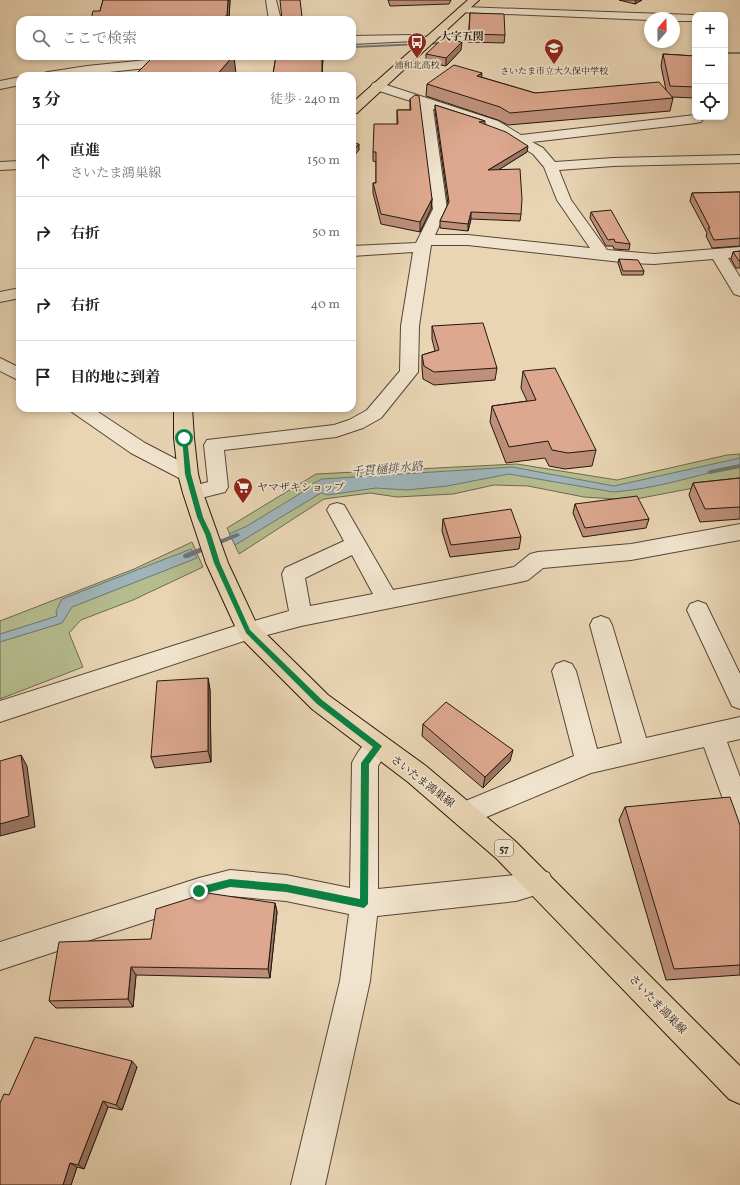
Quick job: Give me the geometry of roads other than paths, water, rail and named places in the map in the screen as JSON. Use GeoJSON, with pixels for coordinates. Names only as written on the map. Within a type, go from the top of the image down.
{"type":"FeatureCollection","features":[{"type":"Feature","properties":{"kind":"main road"},"geometry":{"type":"LineString","coordinates":[[356,106],[468,3]]}},
{"type":"Feature","properties":{"kind":"main road","name":"さいたま鴻巣線"},"geometry":{"type":"LineString","coordinates":[[183,412],[188,474],[200,517],[208,534],[217,563],[248,631],[320,702],[417,774],[506,850],[740,1088]]}},
{"type":"Feature","properties":{"kind":"street"},"geometry":{"type":"LineString","coordinates":[[271,0],[274,16]]}},
{"type":"Feature","properties":{"kind":"street"},"geometry":{"type":"LineString","coordinates":[[468,3],[692,18]]}},
{"type":"Feature","properties":{"kind":"street"},"geometry":{"type":"LineString","coordinates":[[356,40],[414,38],[425,44]]}},
{"type":"Feature","properties":{"kind":"street"},"geometry":{"type":"LineString","coordinates":[[356,50],[425,44]]}},
{"type":"Feature","properties":{"kind":"street"},"geometry":{"type":"LineString","coordinates":[[106,72],[135,70],[196,60]]}},
{"type":"Feature","properties":{"kind":"street"},"geometry":{"type":"LineString","coordinates":[[0,85],[16,82]]}},
{"type":"Feature","properties":{"kind":"street"},"geometry":{"type":"LineString","coordinates":[[377,86],[483,120],[520,139],[538,151],[550,166],[564,200],[602,255]]}},
{"type":"Feature","properties":{"kind":"street"},"geometry":{"type":"LineString","coordinates":[[193,493],[218,487],[214,445],[336,430],[356,424],[374,414],[409,372],[410,326],[424,244],[440,209],[426,102]]}},
{"type":"Feature","properties":{"kind":"street"},"geometry":{"type":"LineString","coordinates":[[520,139],[692,119]]}},
{"type":"Feature","properties":{"kind":"street"},"geometry":{"type":"LineString","coordinates":[[550,166],[612,162],[740,159]]}},
{"type":"Feature","properties":{"kind":"street"},"geometry":{"type":"LineString","coordinates":[[0,166],[16,165]]}},
{"type":"Feature","properties":{"kind":"street"},"geometry":{"type":"LineString","coordinates":[[356,251],[468,240],[630,258],[654,259],[740,252]]}},
{"type":"Feature","properties":{"kind":"street"},"geometry":{"type":"LineString","coordinates":[[718,254],[740,291]]}},
{"type":"Feature","properties":{"kind":"street"},"geometry":{"type":"LineString","coordinates":[[0,297],[16,294]]}},
{"type":"Feature","properties":{"kind":"street"},"geometry":{"type":"LineString","coordinates":[[0,364],[16,373]]}},
{"type":"Feature","properties":{"kind":"street"},"geometry":{"type":"LineString","coordinates":[[88,412],[138,448],[188,474]]}},
{"type":"Feature","properties":{"kind":"street"},"geometry":{"type":"LineString","coordinates":[[337,510],[388,601]]}},
{"type":"Feature","properties":{"kind":"street"},"geometry":{"type":"LineString","coordinates":[[0,712],[248,631],[301,617],[520,574],[538,560],[631,552],[740,532]]}},
{"type":"Feature","properties":{"kind":"street"},"geometry":{"type":"LineString","coordinates":[[301,617],[293,574],[356,544]]}},
{"type":"Feature","properties":{"kind":"street"},"geometry":{"type":"LineString","coordinates":[[698,610],[740,699]]}},
{"type":"Feature","properties":{"kind":"street"},"geometry":{"type":"LineString","coordinates":[[601,625],[637,751]]}},
{"type":"Feature","properties":{"kind":"street"},"geometry":{"type":"LineString","coordinates":[[564,671],[588,762]]}},
{"type":"Feature","properties":{"kind":"street"},"geometry":{"type":"LineString","coordinates":[[465,814],[588,762],[740,728]]}},
{"type":"Feature","properties":{"kind":"street"},"geometry":{"type":"LineString","coordinates":[[712,734],[740,812]]}},
{"type":"Feature","properties":{"kind":"street"},"geometry":{"type":"LineString","coordinates":[[308,1185],[355,981],[364,904],[365,763],[378,746]]}},
{"type":"Feature","properties":{"kind":"street"},"geometry":{"type":"LineString","coordinates":[[0,956],[199,891],[230,883],[286,888],[364,904],[516,888],[538,882]]}},
{"type":"Feature","properties":{"kind":"water"},"geometry":{"type":"Polygon","coordinates":[[[740,458],[740,465],[661,485],[613,492],[509,474],[447,486],[407,490],[376,488],[328,495],[321,493],[235,545],[229,534],[247,526],[311,487],[310,485],[322,479],[512,467],[614,486],[740,458]]]}},
{"type":"Feature","properties":{"kind":"water"},"geometry":{"type":"Polygon","coordinates":[[[191,549],[197,558],[72,607],[62,623],[0,642],[0,634],[57,616],[56,611],[62,599],[191,549]]]}},
{"type":"Feature","properties":{"kind":"waterway"},"geometry":{"type":"LineString","coordinates":[[356,47],[444,43]]}},
{"type":"Feature","properties":{"kind":"waterway"},"geometry":{"type":"LineString","coordinates":[[728,53],[740,53]]}},
{"type":"Feature","properties":{"kind":"waterway","name":"千貫樋排水路"},"geometry":{"type":"LineString","coordinates":[[710,472],[740,466]]}},
{"type":"Feature","properties":{"kind":"waterway","name":"千貫樋排水路"},"geometry":{"type":"LineString","coordinates":[[186,556],[237,535]]}},
{"type":"Feature","properties":{"kind":"place","name":"浦和北高校"},"geometry":{"type":"Point","coordinates":[417,59]}},
{"type":"Feature","properties":{"kind":"place","name":"さいたま市立大久保中学校"},"geometry":{"type":"Point","coordinates":[554,65]}},
{"type":"Feature","properties":{"kind":"place","name":"ヤマザキショップ"},"geometry":{"type":"Point","coordinates":[243,504]}},
{"type":"Feature","properties":{"kind":"district","name":"大字五関"},"geometry":{"type":"Point","coordinates":[462,36]}}]}
